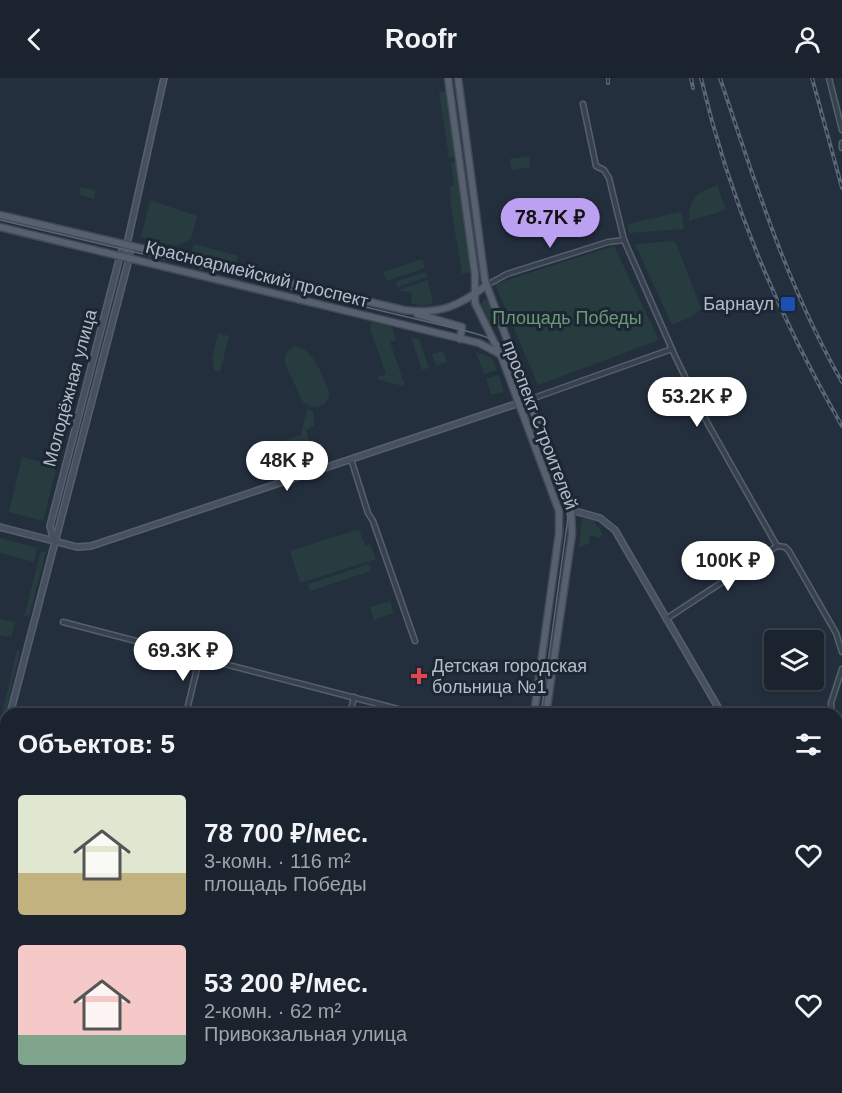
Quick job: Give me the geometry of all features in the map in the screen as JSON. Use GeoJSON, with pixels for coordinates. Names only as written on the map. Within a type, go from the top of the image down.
{"type":"FeatureCollection","features":[{"type":"Feature","properties":{"kind":"main road","name":"проспект Строителей"},"geometry":{"type":"LineString","coordinates":[[448,78],[475,274],[475,303],[502,358],[559,511],[559,533],[535,708]]}},
{"type":"Feature","properties":{"kind":"main road","name":"проспект Строителей"},"geometry":{"type":"LineString","coordinates":[[458,78],[482,263],[487,285],[572,510],[572,534],[547,708]]}},
{"type":"Feature","properties":{"kind":"main road","name":"Красноармейский проспект"},"geometry":{"type":"LineString","coordinates":[[0,214],[404,310],[431,312],[442,310],[464,301],[487,285]]}},
{"type":"Feature","properties":{"kind":"main road","name":"Красноармейский проспект"},"geometry":{"type":"LineString","coordinates":[[0,227],[460,339],[493,349],[502,358]]}},
{"type":"Feature","properties":{"kind":"main road"},"geometry":{"type":"LineString","coordinates":[[404,310],[462,327],[460,339]]}},
{"type":"Feature","properties":{"kind":"main road"},"geometry":{"type":"LineString","coordinates":[[479,344],[494,344],[500,339],[504,329]]}},
{"type":"Feature","properties":{"kind":"main road"},"geometry":{"type":"LineString","coordinates":[[550,603],[562,605]]}},
{"type":"Feature","properties":{"kind":"street","name":"Молодёжная улица"},"geometry":{"type":"LineString","coordinates":[[54,541],[50,526],[120,256],[127,244],[165,78]]}},
{"type":"Feature","properties":{"kind":"street"},"geometry":{"type":"LineString","coordinates":[[829,78],[842,130]]}},
{"type":"Feature","properties":{"kind":"street"},"geometry":{"type":"LineString","coordinates":[[583,104],[596,166],[603,170],[609,178],[624,240],[708,424],[777,546]]}},
{"type":"Feature","properties":{"kind":"street"},"geometry":{"type":"LineString","coordinates":[[842,143],[842,148]]}},
{"type":"Feature","properties":{"kind":"street"},"geometry":{"type":"LineString","coordinates":[[487,285],[507,273],[608,242],[624,240]]}},
{"type":"Feature","properties":{"kind":"street","name":"Молодёжная улица"},"geometry":{"type":"LineString","coordinates":[[11,708],[54,541],[60,528],[129,259],[130,250],[127,244]]}},
{"type":"Feature","properties":{"kind":"street"},"geometry":{"type":"LineString","coordinates":[[0,527],[77,547],[91,546],[531,399],[672,349]]}},
{"type":"Feature","properties":{"kind":"street"},"geometry":{"type":"LineString","coordinates":[[350,458],[415,641]]}},
{"type":"Feature","properties":{"kind":"street"},"geometry":{"type":"LineString","coordinates":[[572,510],[600,518],[615,530],[718,708]]}},
{"type":"Feature","properties":{"kind":"street"},"geometry":{"type":"LineString","coordinates":[[666,618],[777,546],[785,547],[836,633],[842,652]]}},
{"type":"Feature","properties":{"kind":"street"},"geometry":{"type":"LineString","coordinates":[[63,622],[395,708]]}},
{"type":"Feature","properties":{"kind":"street"},"geometry":{"type":"LineString","coordinates":[[187,708],[200,656]]}},
{"type":"Feature","properties":{"kind":"street"},"geometry":{"type":"LineString","coordinates":[[831,708],[842,669]]}},
{"type":"Feature","properties":{"kind":"street"},"geometry":{"type":"LineString","coordinates":[[351,708],[354,697]]}},
{"type":"Feature","properties":{"kind":"green space"},"geometry":{"type":"Polygon","coordinates":[[[445,91],[456,156],[449,158],[439,92],[445,91]]]}},
{"type":"Feature","properties":{"kind":"green space"},"geometry":{"type":"Polygon","coordinates":[[[529,156],[530,167],[512,170],[510,159],[529,156]]]}},
{"type":"Feature","properties":{"kind":"green space"},"geometry":{"type":"Polygon","coordinates":[[[456,162],[471,272],[462,274],[451,208],[450,187],[454,184],[451,163],[456,162]]]}},
{"type":"Feature","properties":{"kind":"green space"},"geometry":{"type":"Polygon","coordinates":[[[717,185],[726,210],[689,221],[690,206],[695,197],[717,185]]]}},
{"type":"Feature","properties":{"kind":"green space"},"geometry":{"type":"Polygon","coordinates":[[[80,187],[96,190],[94,199],[79,195],[80,187]]]}},
{"type":"Feature","properties":{"kind":"green space"},"geometry":{"type":"Polygon","coordinates":[[[150,200],[197,216],[191,239],[175,246],[141,237],[150,200]]]}},
{"type":"Feature","properties":{"kind":"green space"},"geometry":{"type":"Polygon","coordinates":[[[681,212],[684,229],[629,233],[627,224],[681,212]]]}},
{"type":"Feature","properties":{"kind":"green space"},"geometry":{"type":"Polygon","coordinates":[[[675,241],[701,308],[693,316],[672,325],[635,244],[675,241]]]}},
{"type":"Feature","properties":{"kind":"green space"},"geometry":{"type":"Polygon","coordinates":[[[194,244],[238,256],[236,265],[191,254],[194,244]]]}},
{"type":"Feature","properties":{"kind":"green space","name":"Площадь Победы"},"geometry":{"type":"Polygon","coordinates":[[[614,246],[659,340],[538,385],[495,284],[614,246]]]}},
{"type":"Feature","properties":{"kind":"green space"},"geometry":{"type":"Polygon","coordinates":[[[422,259],[425,268],[387,281],[383,272],[422,259]]]}},
{"type":"Feature","properties":{"kind":"green space"},"geometry":{"type":"Polygon","coordinates":[[[119,269],[124,271],[57,520],[53,519],[119,269]]]}},
{"type":"Feature","properties":{"kind":"green space"},"geometry":{"type":"Polygon","coordinates":[[[425,272],[427,277],[397,287],[396,282],[425,272]]]}},
{"type":"Feature","properties":{"kind":"green space"},"geometry":{"type":"Polygon","coordinates":[[[428,280],[433,304],[421,306],[411,303],[412,293],[398,290],[428,280]]]}},
{"type":"Feature","properties":{"kind":"green space"},"geometry":{"type":"Polygon","coordinates":[[[484,299],[488,301],[497,324],[495,328],[491,326],[481,304],[484,299]]]}},
{"type":"Feature","properties":{"kind":"green space"},"geometry":{"type":"Polygon","coordinates":[[[371,322],[392,327],[396,340],[390,342],[404,383],[403,386],[379,380],[378,377],[386,374],[370,329],[371,322]]]}},
{"type":"Feature","properties":{"kind":"green space"},"geometry":{"type":"Polygon","coordinates":[[[218,333],[229,336],[220,372],[214,370],[212,359],[218,333]]]}},
{"type":"Feature","properties":{"kind":"green space"},"geometry":{"type":"Polygon","coordinates":[[[411,338],[419,339],[429,368],[422,370],[411,338]]]}},
{"type":"Feature","properties":{"kind":"green space"},"geometry":{"type":"Polygon","coordinates":[[[295,346],[302,348],[312,357],[320,371],[329,391],[324,405],[312,407],[303,402],[285,364],[287,353],[295,346]]]}},
{"type":"Feature","properties":{"kind":"green space"},"geometry":{"type":"Polygon","coordinates":[[[443,351],[447,362],[436,366],[432,354],[443,351]]]}},
{"type":"Feature","properties":{"kind":"green space"},"geometry":{"type":"Polygon","coordinates":[[[476,352],[491,357],[497,370],[484,374],[476,352]]]}},
{"type":"Feature","properties":{"kind":"green space"},"geometry":{"type":"Polygon","coordinates":[[[499,375],[504,392],[491,394],[486,379],[499,375]]]}},
{"type":"Feature","properties":{"kind":"green space"},"geometry":{"type":"Polygon","coordinates":[[[307,409],[313,411],[315,426],[306,430],[309,442],[314,451],[324,448],[329,461],[293,473],[281,441],[301,435],[307,409]]]}},
{"type":"Feature","properties":{"kind":"green space"},"geometry":{"type":"Polygon","coordinates":[[[22,457],[57,466],[43,521],[9,512],[22,457]]]}},
{"type":"Feature","properties":{"kind":"green space"},"geometry":{"type":"Polygon","coordinates":[[[582,518],[593,520],[603,534],[599,538],[590,535],[589,543],[579,548],[582,518]]]}},
{"type":"Feature","properties":{"kind":"green space"},"geometry":{"type":"Polygon","coordinates":[[[359,529],[365,546],[370,544],[376,559],[300,583],[290,551],[359,529]]]}},
{"type":"Feature","properties":{"kind":"green space"},"geometry":{"type":"Polygon","coordinates":[[[0,538],[37,548],[34,562],[0,553],[0,538]]]}},
{"type":"Feature","properties":{"kind":"green space"},"geometry":{"type":"Polygon","coordinates":[[[41,551],[46,552],[29,617],[24,616],[41,551]]]}},
{"type":"Feature","properties":{"kind":"green space"},"geometry":{"type":"Polygon","coordinates":[[[369,564],[371,571],[310,591],[308,584],[369,564]]]}},
{"type":"Feature","properties":{"kind":"green space"},"geometry":{"type":"Polygon","coordinates":[[[390,601],[394,613],[374,620],[370,607],[390,601]]]}},
{"type":"Feature","properties":{"kind":"green space"},"geometry":{"type":"Polygon","coordinates":[[[0,619],[15,622],[11,637],[0,635],[0,619]]]}},
{"type":"Feature","properties":{"kind":"green space"},"geometry":{"type":"Polygon","coordinates":[[[17,650],[20,651],[7,708],[3,708],[17,650]]]}},
{"type":"Feature","properties":{"kind":"tram line"},"geometry":{"type":"LineString","coordinates":[[0,220],[462,330],[488,338],[505,349],[564,500],[568,517],[542,708]]}},
{"type":"Feature","properties":{"kind":"railway"},"geometry":{"type":"LineString","coordinates":[[608,78],[608,83]]}},
{"type":"Feature","properties":{"kind":"railway"},"geometry":{"type":"LineString","coordinates":[[691,78],[693,88]]}},
{"type":"Feature","properties":{"kind":"railway"},"geometry":{"type":"LineString","coordinates":[[701,78],[726,169],[759,258],[797,343],[842,426]]}},
{"type":"Feature","properties":{"kind":"railway"},"geometry":{"type":"LineString","coordinates":[[720,78],[759,195],[788,271],[822,346],[842,382]]}},
{"type":"Feature","properties":{"kind":"railway"},"geometry":{"type":"LineString","coordinates":[[812,78],[842,188]]}},
{"type":"Feature","properties":{"kind":"place","name":"Барнаул"},"geometry":{"type":"Point","coordinates":[788,304]}},
{"type":"Feature","properties":{"kind":"place","name":"Детская городская больница №1"},"geometry":{"type":"Point","coordinates":[419,676]}}]}
